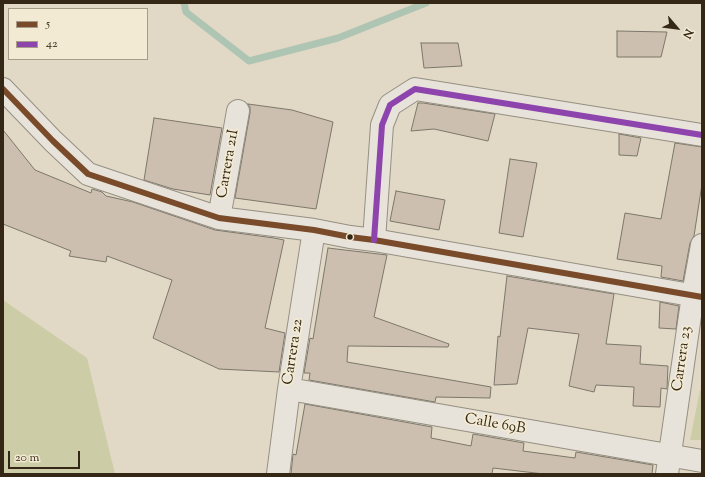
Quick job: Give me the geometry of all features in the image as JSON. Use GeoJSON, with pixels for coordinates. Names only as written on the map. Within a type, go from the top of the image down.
{"type":"FeatureCollection","features":[{"type":"Feature","properties":{"kind":"street"},"geometry":{"type":"LineString","coordinates":[[3,88],[88,174],[220,218],[314,230],[697,296]]}},
{"type":"Feature","properties":{"kind":"street"},"geometry":{"type":"LineString","coordinates":[[374,240],[382,125],[390,105],[415,89],[702,135]]}},
{"type":"Feature","properties":{"kind":"street","name":"Carrera 21I"},"geometry":{"type":"LineString","coordinates":[[220,218],[238,111]]}},
{"type":"Feature","properties":{"kind":"street","name":"Carrera 22"},"geometry":{"type":"LineString","coordinates":[[278,474],[289,389],[314,230]]}},
{"type":"Feature","properties":{"kind":"street","name":"Carrera 23"},"geometry":{"type":"LineString","coordinates":[[668,464],[697,296],[702,245]]}},
{"type":"Feature","properties":{"kind":"street","name":"Calle 69B"},"geometry":{"type":"LineString","coordinates":[[289,389],[668,464],[702,461]]}},
{"type":"Feature","properties":{"kind":"green space"},"geometry":{"type":"Polygon","coordinates":[[[3,300],[87,358],[115,474],[3,474],[3,300]]]}},
{"type":"Feature","properties":{"kind":"green space"},"geometry":{"type":"Polygon","coordinates":[[[700,390],[702,391],[702,440],[690,440],[700,390]]]}},
{"type":"Feature","properties":{"kind":"building"},"geometry":{"type":"Polygon","coordinates":[[[617,31],[667,32],[661,57],[617,57],[617,31]]]}},
{"type":"Feature","properties":{"kind":"building"},"geometry":{"type":"Polygon","coordinates":[[[421,43],[458,43],[462,66],[424,68],[421,43]]]}},
{"type":"Feature","properties":{"kind":"building"},"geometry":{"type":"Polygon","coordinates":[[[418,103],[495,114],[488,141],[434,129],[411,131],[418,103]]]}},
{"type":"Feature","properties":{"kind":"building"},"geometry":{"type":"Polygon","coordinates":[[[248,104],[292,110],[333,122],[316,209],[235,198],[250,113],[250,107],[248,104]]]}},
{"type":"Feature","properties":{"kind":"building"},"geometry":{"type":"Polygon","coordinates":[[[154,118],[222,128],[210,195],[173,189],[144,180],[154,118]]]}},
{"type":"Feature","properties":{"kind":"building"},"geometry":{"type":"Polygon","coordinates":[[[3,130],[35,170],[91,193],[92,189],[102,192],[106,196],[133,202],[215,230],[284,240],[265,328],[285,333],[279,372],[219,369],[153,338],[172,280],[107,256],[106,262],[69,256],[71,251],[3,224],[3,130]]]}},
{"type":"Feature","properties":{"kind":"building"},"geometry":{"type":"Polygon","coordinates":[[[619,134],[641,138],[637,156],[619,155],[619,134]]]}},
{"type":"Feature","properties":{"kind":"building"},"geometry":{"type":"Polygon","coordinates":[[[675,143],[702,147],[702,184],[694,236],[690,243],[683,281],[661,277],[662,266],[617,259],[625,213],[661,219],[675,143]]]}},
{"type":"Feature","properties":{"kind":"building"},"geometry":{"type":"Polygon","coordinates":[[[510,159],[537,163],[523,237],[499,233],[510,159]]]}},
{"type":"Feature","properties":{"kind":"building"},"geometry":{"type":"Polygon","coordinates":[[[396,191],[445,200],[439,230],[390,221],[396,191]]]}},
{"type":"Feature","properties":{"kind":"building"},"geometry":{"type":"Polygon","coordinates":[[[328,248],[387,255],[374,317],[449,344],[448,347],[348,346],[347,362],[491,387],[490,398],[436,397],[435,402],[309,380],[310,373],[304,373],[310,338],[313,339],[328,248]]]}},
{"type":"Feature","properties":{"kind":"building"},"geometry":{"type":"Polygon","coordinates":[[[507,276],[614,294],[606,344],[641,346],[640,364],[668,366],[667,389],[661,388],[660,407],[633,406],[634,387],[596,385],[594,392],[569,386],[579,334],[528,328],[517,384],[494,385],[498,336],[500,337],[507,276]]]}},
{"type":"Feature","properties":{"kind":"building"},"geometry":{"type":"Polygon","coordinates":[[[660,302],[679,306],[676,329],[659,328],[660,302]]]}},
{"type":"Feature","properties":{"kind":"building"},"geometry":{"type":"Polygon","coordinates":[[[305,404],[432,427],[431,438],[471,446],[473,434],[524,443],[523,451],[575,458],[576,452],[653,465],[652,474],[544,474],[493,468],[492,474],[291,474],[293,454],[296,455],[305,404]]]}},
{"type":"Feature","properties":{"kind":"waterway"},"geometry":{"type":"LineString","coordinates":[[184,3],[186,12],[249,61],[338,38],[426,3]]}},
{"type":"Feature","properties":{"kind":"transit line","name":"5"},"geometry":{"type":"LineString","coordinates":[[3,89],[53,141],[88,174],[219,218],[314,230],[702,297]]}},
{"type":"Feature","properties":{"kind":"transit line","name":"42"},"geometry":{"type":"LineString","coordinates":[[374,240],[382,125],[390,105],[415,89],[702,135]]}}]}
